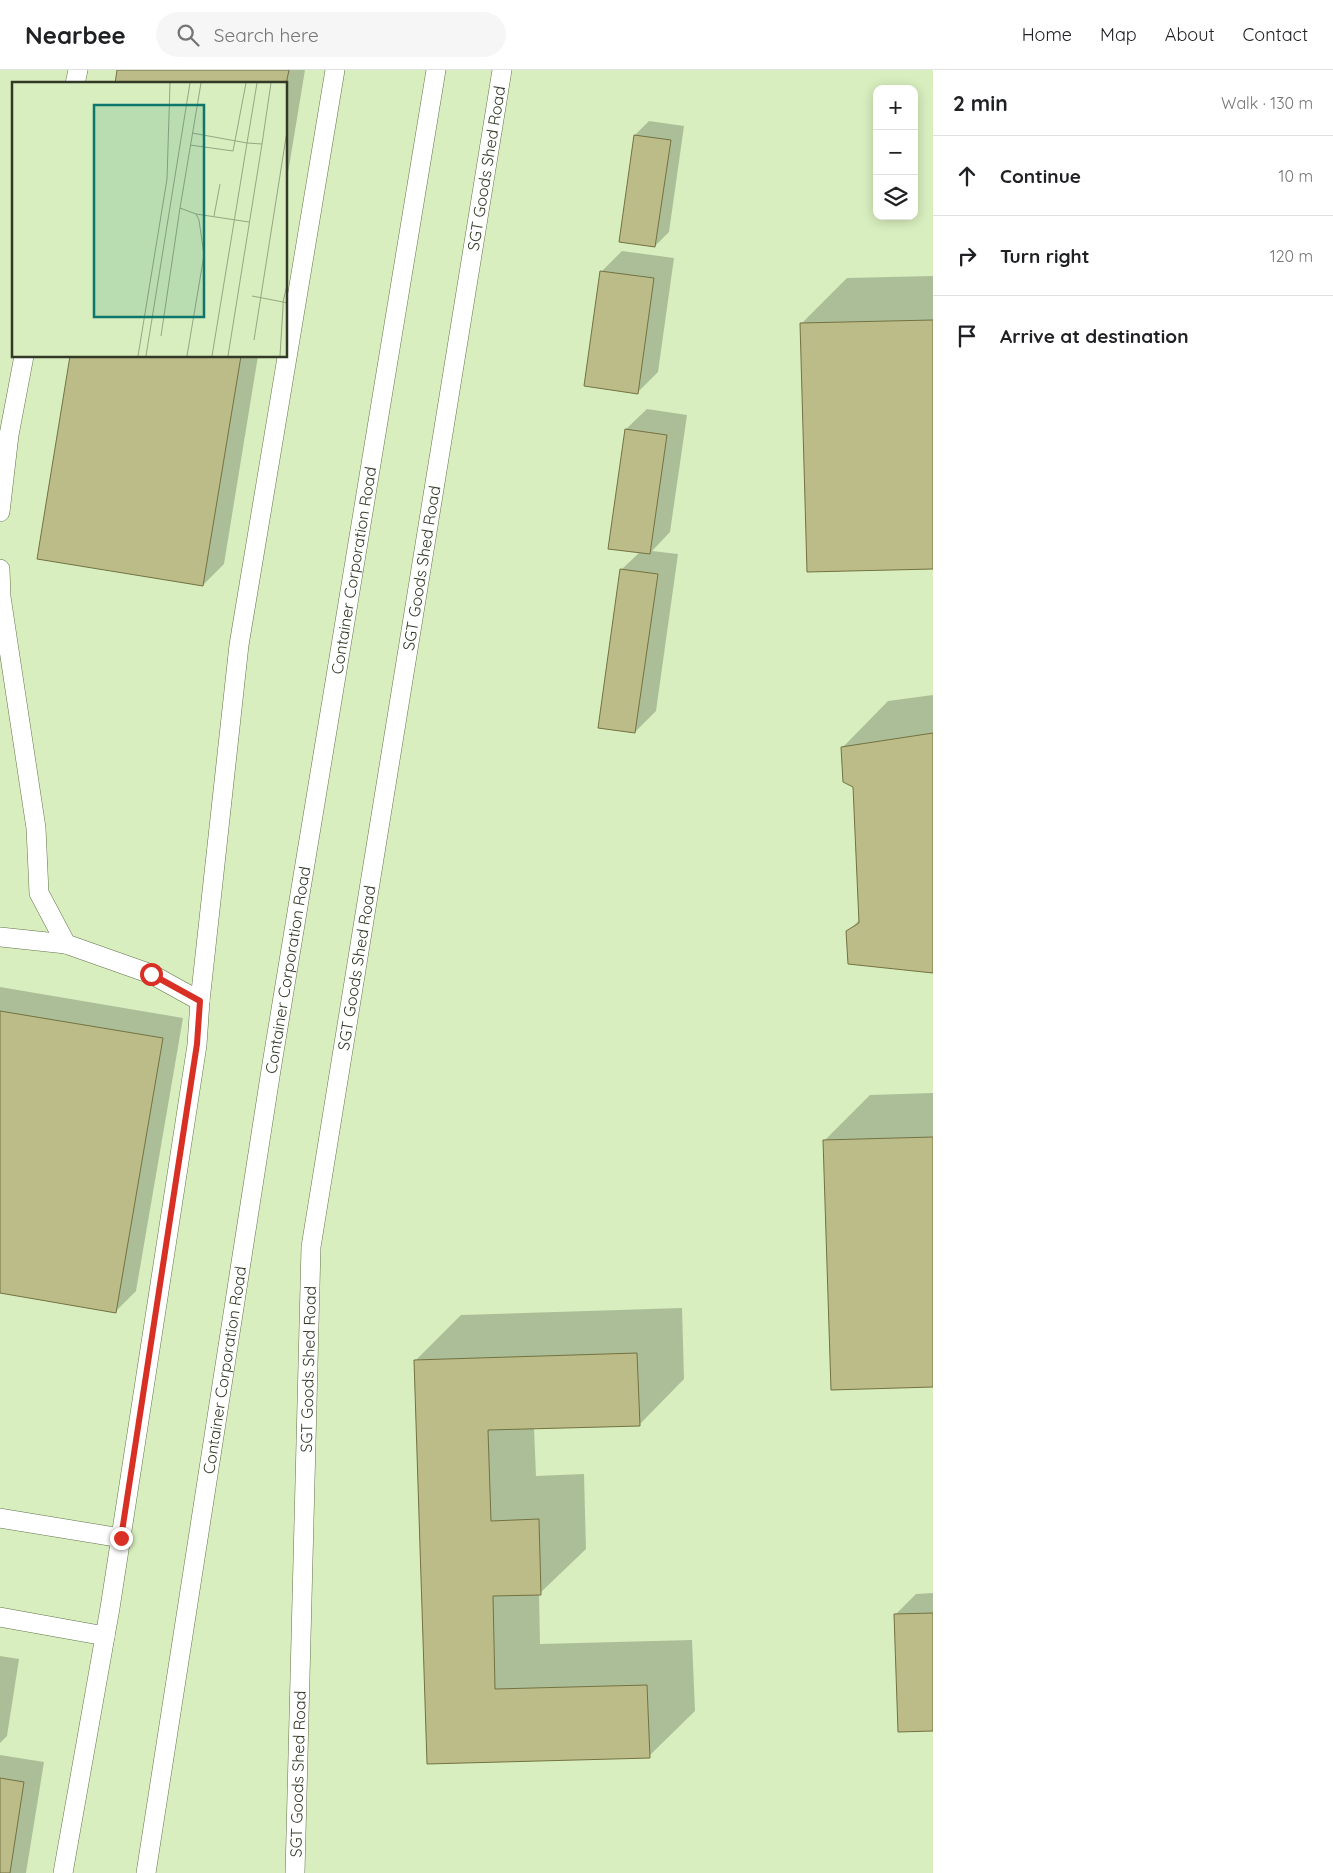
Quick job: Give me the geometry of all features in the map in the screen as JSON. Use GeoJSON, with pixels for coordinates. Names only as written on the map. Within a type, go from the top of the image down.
{"type":"FeatureCollection","features":[{"type":"Feature","properties":{"kind":"lane"},"geometry":{"type":"LineString","coordinates":[[288,355],[336,70]]}},
{"type":"Feature","properties":{"kind":"lane","name":"Container Corporation Road"},"geometry":{"type":"LineString","coordinates":[[146,1873],[270,1080],[436,70]]}},
{"type":"Feature","properties":{"kind":"lane","name":"SGT Goods Shed Road"},"geometry":{"type":"LineString","coordinates":[[295,1873],[311,1247],[502,70]]}},
{"type":"Feature","properties":{"kind":"lane"},"geometry":{"type":"LineString","coordinates":[[0,512],[9,435],[24,358]]}},
{"type":"Feature","properties":{"kind":"lane"},"geometry":{"type":"LineString","coordinates":[[63,1873],[121,1538],[197,1044],[200,1001],[239,646],[288,358]]}},
{"type":"Feature","properties":{"kind":"lane"},"geometry":{"type":"LineString","coordinates":[[0,569],[1,597],[36,828],[39,893],[66,944]]}},
{"type":"Feature","properties":{"kind":"lane"},"geometry":{"type":"LineString","coordinates":[[0,937],[66,944],[151,974],[200,1001]]}},
{"type":"Feature","properties":{"kind":"lane"},"geometry":{"type":"LineString","coordinates":[[0,1518],[121,1538]]}},
{"type":"Feature","properties":{"kind":"lane"},"geometry":{"type":"LineString","coordinates":[[0,1617],[105,1636]]}},
{"type":"Feature","properties":{"kind":"building"},"geometry":{"type":"Polygon","coordinates":[[[117,70],[289,70],[286,82],[115,82],[117,70]]]}},
{"type":"Feature","properties":{"kind":"building"},"geometry":{"type":"Polygon","coordinates":[[[634,135],[671,140],[655,247],[619,242],[634,135]]]}},
{"type":"Feature","properties":{"kind":"building"},"geometry":{"type":"Polygon","coordinates":[[[600,271],[654,278],[638,394],[584,386],[600,271]]]}},
{"type":"Feature","properties":{"kind":"building"},"geometry":{"type":"Polygon","coordinates":[[[933,320],[933,569],[807,572],[800,323],[933,320]]]}},
{"type":"Feature","properties":{"kind":"building"},"geometry":{"type":"Polygon","coordinates":[[[70,358],[241,358],[203,586],[37,559],[70,358]]]}},
{"type":"Feature","properties":{"kind":"building"},"geometry":{"type":"Polygon","coordinates":[[[625,429],[667,435],[650,554],[608,549],[625,429]]]}},
{"type":"Feature","properties":{"kind":"building"},"geometry":{"type":"Polygon","coordinates":[[[620,569],[658,574],[635,733],[598,728],[620,569]]]}},
{"type":"Feature","properties":{"kind":"building"},"geometry":{"type":"Polygon","coordinates":[[[933,733],[933,973],[848,964],[846,931],[859,923],[853,787],[843,782],[841,747],[933,733]]]}},
{"type":"Feature","properties":{"kind":"building"},"geometry":{"type":"Polygon","coordinates":[[[0,1011],[163,1038],[116,1313],[0,1293],[0,1011]]]}},
{"type":"Feature","properties":{"kind":"building"},"geometry":{"type":"Polygon","coordinates":[[[933,1137],[933,1387],[831,1390],[823,1140],[933,1137]]]}},
{"type":"Feature","properties":{"kind":"building"},"geometry":{"type":"Polygon","coordinates":[[[637,1353],[640,1426],[488,1430],[491,1521],[539,1519],[541,1595],[493,1596],[495,1689],[647,1685],[650,1758],[427,1764],[414,1360],[637,1353]]]}},
{"type":"Feature","properties":{"kind":"building"},"geometry":{"type":"Polygon","coordinates":[[[933,1613],[933,1731],[898,1732],[894,1614],[933,1613]]]}},
{"type":"Feature","properties":{"kind":"building"},"geometry":{"type":"Polygon","coordinates":[[[0,1778],[24,1782],[10,1873],[0,1873],[0,1778]]]}},
{"type":"Feature","properties":{"kind":"route"},"geometry":{"type":"LineString","coordinates":[[121,1538],[197,1044],[200,1001],[151,974]]}}]}
